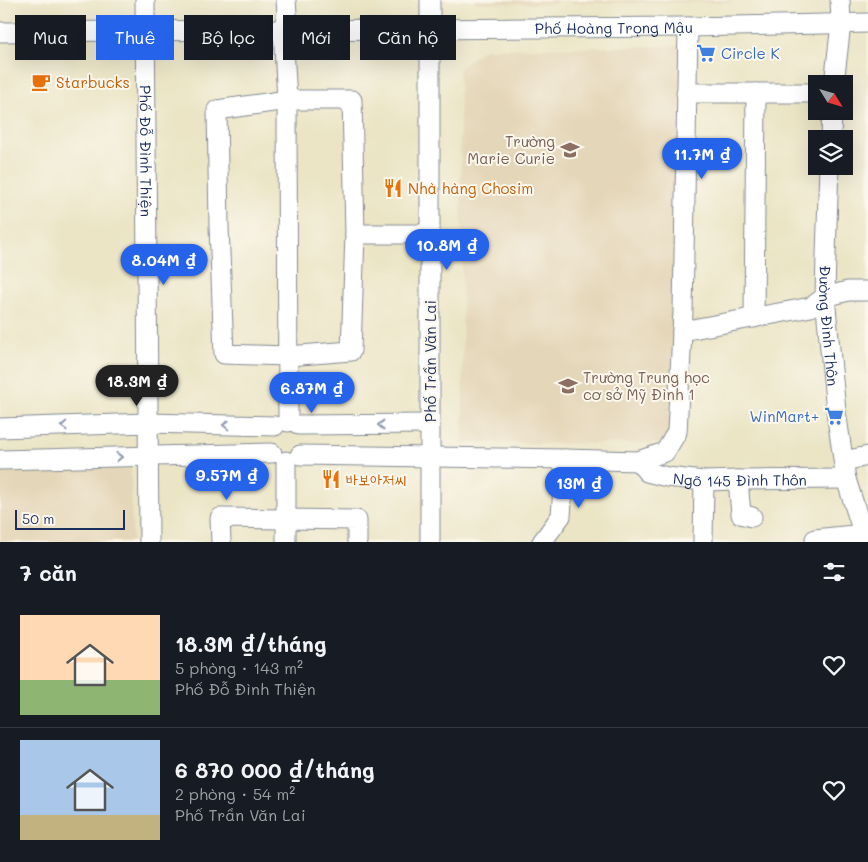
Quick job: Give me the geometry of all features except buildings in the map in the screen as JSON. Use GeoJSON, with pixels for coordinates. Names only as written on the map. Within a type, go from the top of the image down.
{"type":"FeatureCollection","features":[{"type":"Feature","properties":{"kind":"street","name":"Phố Đỗ Đình Thiện"},"geometry":{"type":"LineString","coordinates":[[145,0],[145,15]]}},
{"type":"Feature","properties":{"kind":"street"},"geometry":{"type":"LineString","coordinates":[[286,0],[287,15]]}},
{"type":"Feature","properties":{"kind":"street","name":"Phố Trần Văn Lai"},"geometry":{"type":"LineString","coordinates":[[430,0],[431,15]]}},
{"type":"Feature","properties":{"kind":"street"},"geometry":{"type":"LineString","coordinates":[[835,75],[841,24],[840,0]]}},
{"type":"Feature","properties":{"kind":"street","name":"Phố Hoàng Trọng Mậu"},"geometry":{"type":"LineString","coordinates":[[456,29],[868,23]]}},
{"type":"Feature","properties":{"kind":"street"},"geometry":{"type":"LineString","coordinates":[[0,460],[149,456],[286,456],[638,461],[665,452],[677,432],[682,331],[688,27]]}},
{"type":"Feature","properties":{"kind":"street","name":"Phố Hoàng Trọng Mậu"},"geometry":{"type":"LineString","coordinates":[[174,31],[283,30]]}},
{"type":"Feature","properties":{"kind":"street","name":"Phố Hoàng Trọng Mậu"},"geometry":{"type":"LineString","coordinates":[[0,32],[96,31]]}},
{"type":"Feature","properties":{"kind":"street","name":"Phố Đỗ Đình Thiện"},"geometry":{"type":"LineString","coordinates":[[146,60],[149,542]]}},
{"type":"Feature","properties":{"kind":"street"},"geometry":{"type":"LineString","coordinates":[[285,60],[287,100],[287,424]]}},
{"type":"Feature","properties":{"kind":"street","name":"Phố Trần Văn Lai"},"geometry":{"type":"LineString","coordinates":[[430,542],[431,60]]}},
{"type":"Feature","properties":{"kind":"street"},"geometry":{"type":"LineString","coordinates":[[686,93],[808,93]]}},
{"type":"Feature","properties":{"kind":"street"},"geometry":{"type":"LineString","coordinates":[[754,318],[756,93]]}},
{"type":"Feature","properties":{"kind":"street"},"geometry":{"type":"LineString","coordinates":[[287,100],[352,100],[355,234],[351,351],[288,356],[224,354],[217,110],[287,100]]}},
{"type":"Feature","properties":{"kind":"street","name":"Đường Đình Thôn"},"geometry":{"type":"LineString","coordinates":[[830,175],[826,297],[836,411],[845,470],[865,538]]}},
{"type":"Feature","properties":{"kind":"street"},"geometry":{"type":"LineString","coordinates":[[355,234],[430,234]]}},
{"type":"Feature","properties":{"kind":"street"},"geometry":{"type":"LineString","coordinates":[[682,331],[812,307],[826,297],[848,291],[868,291]]}},
{"type":"Feature","properties":{"kind":"street"},"geometry":{"type":"LineString","coordinates":[[0,428],[148,423],[430,424]]}},
{"type":"Feature","properties":{"kind":"street"},"geometry":{"type":"LineString","coordinates":[[287,424],[303,430],[306,447],[286,456],[268,444],[268,437],[270,430],[287,424]]}},
{"type":"Feature","properties":{"kind":"street"},"geometry":{"type":"LineString","coordinates":[[286,456],[286,542]]}},
{"type":"Feature","properties":{"kind":"street","name":"Ngõ 145 Đình Thôn"},"geometry":{"type":"LineString","coordinates":[[638,461],[647,472],[667,477],[704,481],[738,480],[845,470],[868,456]]}},
{"type":"Feature","properties":{"kind":"street"},"geometry":{"type":"LineString","coordinates":[[542,542],[562,516],[565,459]]}},
{"type":"Feature","properties":{"kind":"street"},"geometry":{"type":"LineString","coordinates":[[738,480],[741,514],[752,517]]}},
{"type":"Feature","properties":{"kind":"street"},"geometry":{"type":"LineString","coordinates":[[703,542],[704,481]]}},
{"type":"Feature","properties":{"kind":"street"},"geometry":{"type":"LineString","coordinates":[[221,542],[220,518],[358,520],[357,542]]}},
{"type":"Feature","properties":{"kind":"street"},"geometry":{"type":"LineString","coordinates":[[815,539],[865,538]]}},
{"type":"Feature","properties":{"kind":"shaded area"},"geometry":{"type":"Polygon","coordinates":[[[473,0],[556,0],[556,4],[477,3],[473,0]]]}},
{"type":"Feature","properties":{"kind":"shaded area"},"geometry":{"type":"Polygon","coordinates":[[[571,0],[732,0],[732,2],[571,3],[571,0]]]}},
{"type":"Feature","properties":{"kind":"shaded area"},"geometry":{"type":"Polygon","coordinates":[[[681,46],[678,230],[669,444],[463,443],[459,69],[483,49],[681,46]]]}},
{"type":"Feature","properties":{"kind":"shaded area"},"geometry":{"type":"Polygon","coordinates":[[[131,468],[132,542],[0,542],[0,470],[131,468]]]}},
{"type":"Feature","properties":{"kind":"place","name":"Circle K"},"geometry":{"type":"Point","coordinates":[706,53]}},
{"type":"Feature","properties":{"kind":"place","name":"Starbucks"},"geometry":{"type":"Point","coordinates":[41,82]}},
{"type":"Feature","properties":{"kind":"place","name":"Trường Marie Curie"},"geometry":{"type":"Point","coordinates":[570,150]}},
{"type":"Feature","properties":{"kind":"place","name":"Nhà hàng Chosim"},"geometry":{"type":"Point","coordinates":[393,188]}},
{"type":"Feature","properties":{"kind":"place","name":"Trường Trung học cơ sở Mỹ Đình 1"},"geometry":{"type":"Point","coordinates":[568,386]}},
{"type":"Feature","properties":{"kind":"place","name":"WinMart+"},"geometry":{"type":"Point","coordinates":[834,416]}},
{"type":"Feature","properties":{"kind":"place","name":"바보아저씨"},"geometry":{"type":"Point","coordinates":[331,479]}}]}
